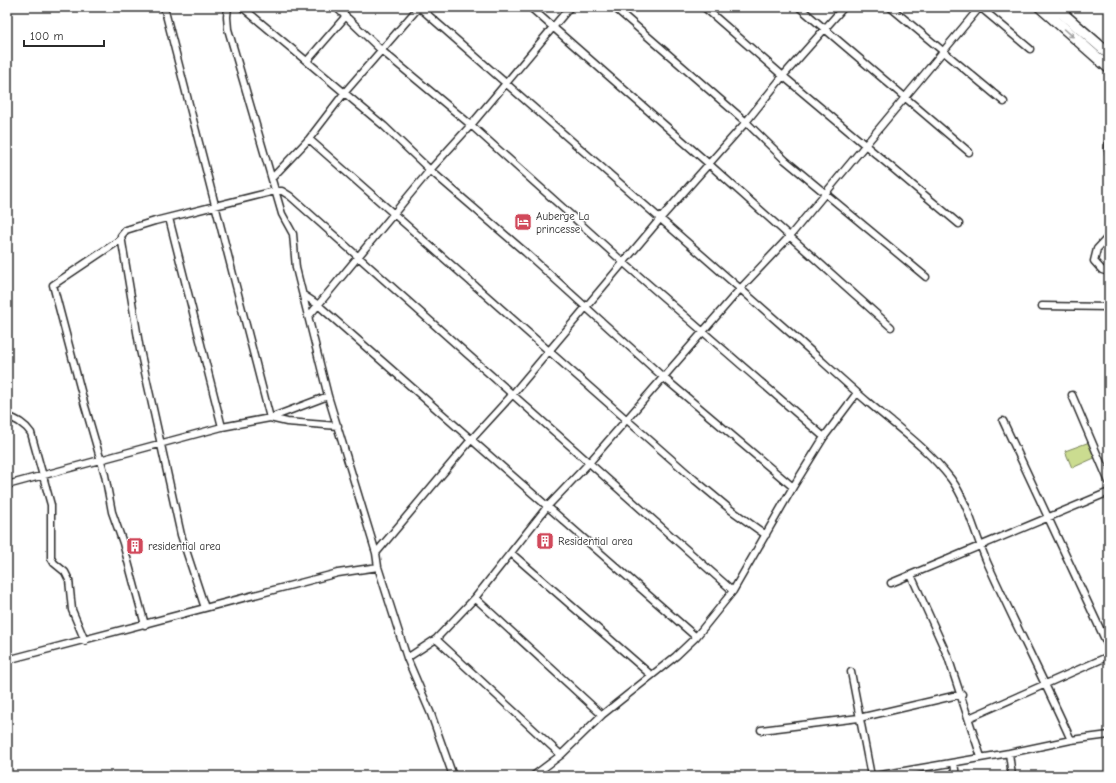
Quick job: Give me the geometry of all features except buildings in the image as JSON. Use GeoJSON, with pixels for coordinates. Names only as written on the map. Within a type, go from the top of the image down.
{"type":"FeatureCollection","features":[{"type":"Feature","properties":{"kind":"highway"},"geometry":{"type":"LineString","coordinates":[[1040,7],[1109,68]]}},
{"type":"Feature","properties":{"kind":"highway"},"geometry":{"type":"LineString","coordinates":[[1055,7],[1109,54]]}},
{"type":"Feature","properties":{"kind":"street"},"geometry":{"type":"LineString","coordinates":[[164,7],[270,418]]}},
{"type":"Feature","properties":{"kind":"street"},"geometry":{"type":"LineString","coordinates":[[228,7],[228,29],[282,214],[292,234],[296,268],[305,296],[328,396],[376,553],[378,567],[407,658],[431,714],[453,776]]}},
{"type":"Feature","properties":{"kind":"street"},"geometry":{"type":"LineString","coordinates":[[242,7],[384,126],[430,170],[586,306],[663,377],[792,487]]}},
{"type":"Feature","properties":{"kind":"street"},"geometry":{"type":"LineString","coordinates":[[336,7],[381,50],[471,125],[624,263],[824,437]]}},
{"type":"Feature","properties":{"kind":"street"},"geometry":{"type":"LineString","coordinates":[[272,178],[309,139],[345,92],[419,7],[857,393],[933,457],[952,480],[965,506],[980,546],[1071,740]]}},
{"type":"Feature","properties":{"kind":"street"},"geometry":{"type":"LineString","coordinates":[[530,7],[709,164],[789,238],[891,327]]}},
{"type":"Feature","properties":{"kind":"street"},"geometry":{"type":"LineString","coordinates":[[309,316],[317,304],[430,170],[471,125],[552,26],[570,7]]}},
{"type":"Feature","properties":{"kind":"street"},"geometry":{"type":"LineString","coordinates":[[614,7],[746,122],[785,160],[926,277]]}},
{"type":"Feature","properties":{"kind":"street"},"geometry":{"type":"LineString","coordinates":[[704,7],[783,76],[866,144],[959,224]]}},
{"type":"Feature","properties":{"kind":"street"},"geometry":{"type":"LineString","coordinates":[[799,7],[969,152]]}},
{"type":"Feature","properties":{"kind":"street"},"geometry":{"type":"LineString","coordinates":[[376,553],[660,219],[746,122],[783,76],[844,7]]}},
{"type":"Feature","properties":{"kind":"street"},"geometry":{"type":"LineString","coordinates":[[890,7],[943,53],[1004,102]]}},
{"type":"Feature","properties":{"kind":"street"},"geometry":{"type":"LineString","coordinates":[[407,658],[436,639],[475,598],[547,507],[588,464],[740,289],[789,238],[980,7],[1030,49]]}},
{"type":"Feature","properties":{"kind":"street"},"geometry":{"type":"LineString","coordinates":[[307,61],[346,16]]}},
{"type":"Feature","properties":{"kind":"street"},"geometry":{"type":"LineString","coordinates":[[309,139],[626,420],[731,510],[766,535]]}},
{"type":"Feature","properties":{"kind":"street"},"geometry":{"type":"LineString","coordinates":[[1109,139],[1109,154]]}},
{"type":"Feature","properties":{"kind":"street"},"geometry":{"type":"LineString","coordinates":[[205,608],[180,534],[162,443],[140,350],[120,236],[126,230],[275,191],[282,191],[290,196],[512,394],[588,464],[733,591]]}},
{"type":"Feature","properties":{"kind":"street"},"geometry":{"type":"LineString","coordinates":[[169,218],[222,427]]}},
{"type":"Feature","properties":{"kind":"street"},"geometry":{"type":"LineString","coordinates":[[1109,236],[1097,249],[1094,261],[1102,270],[1109,272]]}},
{"type":"Feature","properties":{"kind":"street"},"geometry":{"type":"LineString","coordinates":[[120,240],[53,285],[109,490],[112,512],[123,543],[145,625]]}},
{"type":"Feature","properties":{"kind":"street"},"geometry":{"type":"LineString","coordinates":[[305,296],[317,304],[470,441],[696,637]]}},
{"type":"Feature","properties":{"kind":"street"},"geometry":{"type":"LineString","coordinates":[[1042,306],[1109,307]]}},
{"type":"Feature","properties":{"kind":"street"},"geometry":{"type":"LineString","coordinates":[[533,776],[561,755],[602,716],[676,656],[696,637],[733,591],[792,487],[824,437],[857,393]]}},
{"type":"Feature","properties":{"kind":"street"},"geometry":{"type":"LineString","coordinates":[[1072,395],[1109,482]]}},
{"type":"Feature","properties":{"kind":"street"},"geometry":{"type":"LineString","coordinates":[[7,485],[43,474],[222,427],[270,418],[328,396]]}},
{"type":"Feature","properties":{"kind":"street"},"geometry":{"type":"LineString","coordinates":[[7,416],[27,427],[43,474],[51,505],[51,558],[54,563],[65,572],[69,580],[72,610],[85,641]]}},
{"type":"Feature","properties":{"kind":"street"},"geometry":{"type":"LineString","coordinates":[[270,418],[287,422],[338,426]]}},
{"type":"Feature","properties":{"kind":"street"},"geometry":{"type":"LineString","coordinates":[[1003,420],[1109,648]]}},
{"type":"Feature","properties":{"kind":"street"},"geometry":{"type":"LineString","coordinates":[[891,583],[1048,519],[1109,492]]}},
{"type":"Feature","properties":{"kind":"street"},"geometry":{"type":"LineString","coordinates":[[511,553],[652,675]]}},
{"type":"Feature","properties":{"kind":"street"},"geometry":{"type":"LineString","coordinates":[[7,660],[85,641],[338,573],[378,567]]}},
{"type":"Feature","properties":{"kind":"street"},"geometry":{"type":"LineString","coordinates":[[911,574],[948,656],[962,694],[981,757]]}},
{"type":"Feature","properties":{"kind":"street"},"geometry":{"type":"LineString","coordinates":[[475,598],[602,716]]}},
{"type":"Feature","properties":{"kind":"street"},"geometry":{"type":"LineString","coordinates":[[436,639],[561,755]]}},
{"type":"Feature","properties":{"kind":"street"},"geometry":{"type":"LineString","coordinates":[[969,718],[1045,683],[1109,656]]}},
{"type":"Feature","properties":{"kind":"street"},"geometry":{"type":"LineString","coordinates":[[851,672],[871,776]]}},
{"type":"Feature","properties":{"kind":"street"},"geometry":{"type":"LineString","coordinates":[[761,730],[859,718],[962,694]]}},
{"type":"Feature","properties":{"kind":"street"},"geometry":{"type":"LineString","coordinates":[[875,776],[1009,753],[1071,740],[1109,735]]}},
{"type":"Feature","properties":{"kind":"street"},"geometry":{"type":"LineString","coordinates":[[1009,753],[1012,776]]}},
{"type":"Feature","properties":{"kind":"street"},"geometry":{"type":"LineString","coordinates":[[954,762],[956,776]]}},
{"type":"Feature","properties":{"kind":"green space"},"geometry":{"type":"Polygon","coordinates":[[[1095,440],[1101,455],[1072,468],[1065,451],[1095,440]]]}},
{"type":"Feature","properties":{"kind":"place","name":"Auberge La princesse"},"geometry":{"type":"Point","coordinates":[523,222]}},
{"type":"Feature","properties":{"kind":"place","name":"Residential area"},"geometry":{"type":"Point","coordinates":[545,541]}},
{"type":"Feature","properties":{"kind":"place","name":"residential area"},"geometry":{"type":"Point","coordinates":[135,546]}}]}
